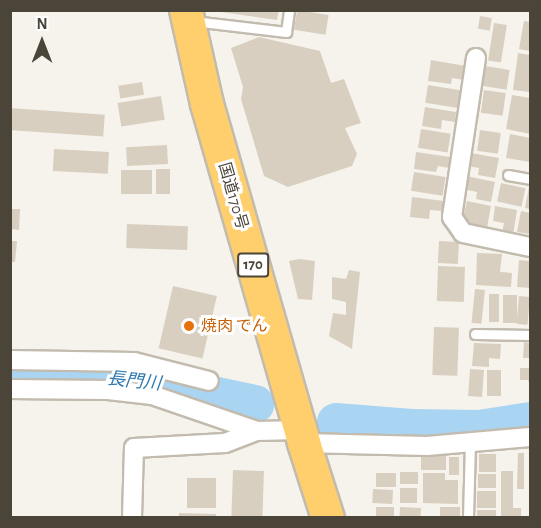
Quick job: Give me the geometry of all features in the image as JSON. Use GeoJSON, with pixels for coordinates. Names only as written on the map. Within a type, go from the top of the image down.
{"type":"FeatureCollection","features":[{"type":"Feature","properties":{"kind":"highway","name":"国道170号"},"geometry":{"type":"LineString","coordinates":[[187,15],[207,104],[302,436],[328,518]]}},
{"type":"Feature","properties":{"kind":"street"},"geometry":{"type":"LineString","coordinates":[[476,58],[452,217],[463,233],[531,247]]}},
{"type":"Feature","properties":{"kind":"street"},"geometry":{"type":"LineString","coordinates":[[10,360],[134,362],[210,381]]}},
{"type":"Feature","properties":{"kind":"street"},"geometry":{"type":"LineString","coordinates":[[10,389],[108,390],[152,395],[257,431],[302,436],[427,446],[531,437]]}},
{"type":"Feature","properties":{"kind":"street"},"geometry":{"type":"LineString","coordinates":[[132,518],[134,448],[225,443],[257,431]]}},
{"type":"Feature","properties":{"kind":"lane"},"geometry":{"type":"LineString","coordinates":[[187,15],[286,32],[289,10]]}},
{"type":"Feature","properties":{"kind":"lane"},"geometry":{"type":"LineString","coordinates":[[508,175],[531,180]]}},
{"type":"Feature","properties":{"kind":"lane"},"geometry":{"type":"LineString","coordinates":[[475,333],[531,335]]}},
{"type":"Feature","properties":{"kind":"lane"},"geometry":{"type":"LineString","coordinates":[[468,518],[470,442]]}},
{"type":"Feature","properties":{"kind":"building"},"geometry":{"type":"Polygon","coordinates":[[[207,10],[279,10],[277,20],[207,10]]]}},
{"type":"Feature","properties":{"kind":"building"},"geometry":{"type":"Polygon","coordinates":[[[297,10],[329,15],[325,35],[294,30],[297,10]]]}},
{"type":"Feature","properties":{"kind":"building"},"geometry":{"type":"Polygon","coordinates":[[[480,16],[492,18],[490,31],[478,29],[480,16]]]}},
{"type":"Feature","properties":{"kind":"building"},"geometry":{"type":"Polygon","coordinates":[[[524,21],[530,22],[530,51],[519,49],[524,21]]]}},
{"type":"Feature","properties":{"kind":"building"},"geometry":{"type":"Polygon","coordinates":[[[494,23],[507,25],[501,63],[488,61],[494,23]]]}},
{"type":"Feature","properties":{"kind":"building"},"geometry":{"type":"Polygon","coordinates":[[[259,37],[320,51],[331,83],[344,79],[361,123],[345,128],[357,154],[352,166],[288,187],[264,176],[241,99],[243,87],[231,48],[259,37]]]}},
{"type":"Feature","properties":{"kind":"building"},"geometry":{"type":"Polygon","coordinates":[[[518,53],[530,55],[530,92],[513,90],[518,53]]]}},
{"type":"Feature","properties":{"kind":"building"},"geometry":{"type":"Polygon","coordinates":[[[431,60],[466,66],[464,80],[452,78],[451,84],[428,81],[431,60]]]}},
{"type":"Feature","properties":{"kind":"building"},"geometry":{"type":"Polygon","coordinates":[[[485,66],[510,70],[507,90],[482,86],[485,66]]]}},
{"type":"Feature","properties":{"kind":"building"},"geometry":{"type":"Polygon","coordinates":[[[142,82],[144,95],[120,99],[118,86],[142,82]]]}},
{"type":"Feature","properties":{"kind":"building"},"geometry":{"type":"Polygon","coordinates":[[[428,85],[461,90],[458,108],[425,103],[428,85]]]}},
{"type":"Feature","properties":{"kind":"building"},"geometry":{"type":"Polygon","coordinates":[[[484,90],[506,93],[503,116],[481,113],[484,90]]]}},
{"type":"Feature","properties":{"kind":"building"},"geometry":{"type":"Polygon","coordinates":[[[512,95],[530,98],[530,134],[506,129],[512,95]]]}},
{"type":"Feature","properties":{"kind":"building"},"geometry":{"type":"Polygon","coordinates":[[[161,96],[165,120],[121,127],[118,103],[161,96]]]}},
{"type":"Feature","properties":{"kind":"building"},"geometry":{"type":"Polygon","coordinates":[[[425,107],[456,112],[455,122],[442,120],[441,129],[422,126],[425,107]]]}},
{"type":"Feature","properties":{"kind":"building"},"geometry":{"type":"Polygon","coordinates":[[[10,108],[105,115],[103,137],[10,130],[10,108]]]}},
{"type":"Feature","properties":{"kind":"building"},"geometry":{"type":"Polygon","coordinates":[[[421,129],[451,134],[448,152],[418,148],[421,129]]]}},
{"type":"Feature","properties":{"kind":"building"},"geometry":{"type":"Polygon","coordinates":[[[480,130],[501,133],[498,154],[477,151],[480,130]]]}},
{"type":"Feature","properties":{"kind":"building"},"geometry":{"type":"Polygon","coordinates":[[[510,134],[530,138],[530,162],[506,158],[510,134]]]}},
{"type":"Feature","properties":{"kind":"building"},"geometry":{"type":"Polygon","coordinates":[[[167,145],[168,164],[127,166],[126,147],[167,145]]]}},
{"type":"Feature","properties":{"kind":"building"},"geometry":{"type":"Polygon","coordinates":[[[54,149],[109,152],[108,174],[53,171],[54,149]]]}},
{"type":"Feature","properties":{"kind":"building"},"geometry":{"type":"Polygon","coordinates":[[[416,152],[450,157],[449,168],[438,166],[436,172],[414,169],[416,152]]]}},
{"type":"Feature","properties":{"kind":"building"},"geometry":{"type":"Polygon","coordinates":[[[471,153],[499,158],[495,178],[478,175],[479,168],[468,166],[471,153]]]}},
{"type":"Feature","properties":{"kind":"building"},"geometry":{"type":"Polygon","coordinates":[[[156,169],[170,169],[170,194],[156,194],[156,169]]]}},
{"type":"Feature","properties":{"kind":"building"},"geometry":{"type":"Polygon","coordinates":[[[121,170],[152,170],[152,194],[121,194],[121,170]]]}},
{"type":"Feature","properties":{"kind":"building"},"geometry":{"type":"Polygon","coordinates":[[[414,172],[446,177],[443,196],[411,191],[414,172]]]}},
{"type":"Feature","properties":{"kind":"building"},"geometry":{"type":"Polygon","coordinates":[[[466,176],[495,182],[491,202],[476,199],[477,192],[463,189],[466,176]]]}},
{"type":"Feature","properties":{"kind":"building"},"geometry":{"type":"Polygon","coordinates":[[[501,183],[525,188],[522,207],[497,202],[501,183]]]}},
{"type":"Feature","properties":{"kind":"building"},"geometry":{"type":"Polygon","coordinates":[[[530,188],[530,209],[525,208],[530,188]]]}},
{"type":"Feature","properties":{"kind":"building"},"geometry":{"type":"Polygon","coordinates":[[[412,197],[444,201],[443,211],[430,210],[429,219],[410,217],[412,197]]]}},
{"type":"Feature","properties":{"kind":"building"},"geometry":{"type":"Polygon","coordinates":[[[467,201],[491,206],[487,228],[469,225],[463,217],[467,201]]]}},
{"type":"Feature","properties":{"kind":"building"},"geometry":{"type":"Polygon","coordinates":[[[495,206],[517,210],[513,235],[502,233],[504,223],[493,221],[495,206]]]}},
{"type":"Feature","properties":{"kind":"building"},"geometry":{"type":"Polygon","coordinates":[[[10,209],[20,209],[19,230],[10,229],[10,209]]]}},
{"type":"Feature","properties":{"kind":"building"},"geometry":{"type":"Polygon","coordinates":[[[521,211],[530,213],[530,234],[517,232],[521,211]]]}},
{"type":"Feature","properties":{"kind":"building"},"geometry":{"type":"Polygon","coordinates":[[[127,224],[188,226],[187,250],[126,248],[127,224]]]}},
{"type":"Feature","properties":{"kind":"building"},"geometry":{"type":"Polygon","coordinates":[[[10,241],[17,241],[15,262],[10,262],[10,241]]]}},
{"type":"Feature","properties":{"kind":"building"},"geometry":{"type":"Polygon","coordinates":[[[439,241],[459,242],[458,264],[438,263],[439,241]]]}},
{"type":"Feature","properties":{"kind":"building"},"geometry":{"type":"Polygon","coordinates":[[[477,253],[502,254],[500,272],[512,273],[511,287],[476,285],[477,253]]]}},
{"type":"Feature","properties":{"kind":"building"},"geometry":{"type":"Polygon","coordinates":[[[299,259],[315,261],[312,300],[298,299],[289,261],[299,259]]]}},
{"type":"Feature","properties":{"kind":"building"},"geometry":{"type":"Polygon","coordinates":[[[519,260],[530,261],[530,288],[517,287],[519,260]]]}},
{"type":"Feature","properties":{"kind":"building"},"geometry":{"type":"Polygon","coordinates":[[[438,266],[465,267],[464,302],[437,301],[438,266]]]}},
{"type":"Feature","properties":{"kind":"building"},"geometry":{"type":"Polygon","coordinates":[[[349,270],[360,272],[352,349],[329,336],[333,313],[346,315],[346,302],[332,299],[332,277],[346,279],[349,270]]]}},
{"type":"Feature","properties":{"kind":"building"},"geometry":{"type":"Polygon","coordinates":[[[173,286],[217,296],[202,358],[159,348],[173,286]]]}},
{"type":"Feature","properties":{"kind":"building"},"geometry":{"type":"Polygon","coordinates":[[[475,289],[485,290],[481,324],[471,323],[475,289]]]}},
{"type":"Feature","properties":{"kind":"building"},"geometry":{"type":"Polygon","coordinates":[[[489,294],[499,294],[499,322],[489,322],[489,294]]]}},
{"type":"Feature","properties":{"kind":"building"},"geometry":{"type":"Polygon","coordinates":[[[503,295],[517,295],[517,323],[503,323],[503,295]]]}},
{"type":"Feature","properties":{"kind":"building"},"geometry":{"type":"Polygon","coordinates":[[[519,296],[530,297],[528,325],[517,324],[519,296]]]}},
{"type":"Feature","properties":{"kind":"building"},"geometry":{"type":"Polygon","coordinates":[[[434,327],[459,328],[457,376],[432,375],[434,327]]]}},
{"type":"Feature","properties":{"kind":"building"},"geometry":{"type":"Polygon","coordinates":[[[524,342],[530,343],[530,358],[523,358],[524,342]]]}},
{"type":"Feature","properties":{"kind":"building"},"geometry":{"type":"Polygon","coordinates":[[[474,343],[501,344],[500,359],[489,358],[489,367],[472,366],[474,343]]]}},
{"type":"Feature","properties":{"kind":"building"},"geometry":{"type":"Polygon","coordinates":[[[520,368],[530,368],[530,385],[528,380],[520,380],[520,368]]]}},
{"type":"Feature","properties":{"kind":"building"},"geometry":{"type":"Polygon","coordinates":[[[470,369],[484,370],[482,397],[468,396],[470,369]]]}},
{"type":"Feature","properties":{"kind":"building"},"geometry":{"type":"Polygon","coordinates":[[[487,370],[501,370],[501,396],[487,396],[487,370]]]}},
{"type":"Feature","properties":{"kind":"building"},"geometry":{"type":"Polygon","coordinates":[[[518,453],[524,453],[524,489],[517,489],[518,453]]]}},
{"type":"Feature","properties":{"kind":"building"},"geometry":{"type":"Polygon","coordinates":[[[479,454],[496,454],[496,472],[479,472],[479,454]]]}},
{"type":"Feature","properties":{"kind":"building"},"geometry":{"type":"Polygon","coordinates":[[[421,455],[446,455],[446,470],[421,470],[421,455]]]}},
{"type":"Feature","properties":{"kind":"building"},"geometry":{"type":"Polygon","coordinates":[[[449,457],[459,457],[459,475],[449,475],[449,457]]]}},
{"type":"Feature","properties":{"kind":"building"},"geometry":{"type":"Polygon","coordinates":[[[233,470],[264,471],[262,518],[231,518],[233,470]]]}},
{"type":"Feature","properties":{"kind":"building"},"geometry":{"type":"Polygon","coordinates":[[[501,471],[513,471],[513,508],[521,508],[521,518],[501,518],[501,471]]]}},
{"type":"Feature","properties":{"kind":"building"},"geometry":{"type":"Polygon","coordinates":[[[400,472],[418,472],[418,484],[400,484],[400,472]]]}},
{"type":"Feature","properties":{"kind":"building"},"geometry":{"type":"Polygon","coordinates":[[[376,473],[396,473],[396,487],[376,487],[376,473]]]}},
{"type":"Feature","properties":{"kind":"building"},"geometry":{"type":"Polygon","coordinates":[[[423,473],[445,473],[445,480],[458,480],[458,504],[423,503],[423,473]]]}},
{"type":"Feature","properties":{"kind":"building"},"geometry":{"type":"Polygon","coordinates":[[[478,474],[496,474],[496,488],[478,488],[478,474]]]}},
{"type":"Feature","properties":{"kind":"building"},"geometry":{"type":"Polygon","coordinates":[[[187,478],[216,478],[216,508],[187,508],[187,478]]]}},
{"type":"Feature","properties":{"kind":"building"},"geometry":{"type":"Polygon","coordinates":[[[400,488],[417,488],[417,503],[400,503],[400,488]]]}},
{"type":"Feature","properties":{"kind":"building"},"geometry":{"type":"Polygon","coordinates":[[[373,489],[393,490],[392,504],[372,503],[373,489]]]}},
{"type":"Feature","properties":{"kind":"building"},"geometry":{"type":"Polygon","coordinates":[[[477,491],[496,491],[496,508],[477,508],[477,491]]]}},
{"type":"Feature","properties":{"kind":"building"},"geometry":{"type":"Polygon","coordinates":[[[376,507],[394,507],[394,518],[376,518],[376,507]]]}},
{"type":"Feature","properties":{"kind":"building"},"geometry":{"type":"Polygon","coordinates":[[[400,507],[421,508],[420,518],[399,518],[400,507]]]}},
{"type":"Feature","properties":{"kind":"building"},"geometry":{"type":"Polygon","coordinates":[[[440,507],[460,507],[460,518],[440,518],[440,507]]]}},
{"type":"Feature","properties":{"kind":"building"},"geometry":{"type":"Polygon","coordinates":[[[477,510],[496,510],[496,518],[477,518],[477,510]]]}},
{"type":"Feature","properties":{"kind":"building"},"geometry":{"type":"Polygon","coordinates":[[[179,513],[216,514],[216,518],[179,518],[179,513]]]}},
{"type":"Feature","properties":{"kind":"waterway","name":"長門川"},"geometry":{"type":"LineString","coordinates":[[10,376],[137,379],[255,404]]}},
{"type":"Feature","properties":{"kind":"waterway","name":"長門川"},"geometry":{"type":"LineString","coordinates":[[336,422],[412,428],[479,429],[530,421]]}},
{"type":"Feature","properties":{"kind":"place","name":"焼肉 でん"},"geometry":{"type":"Point","coordinates":[189,326]}}]}
